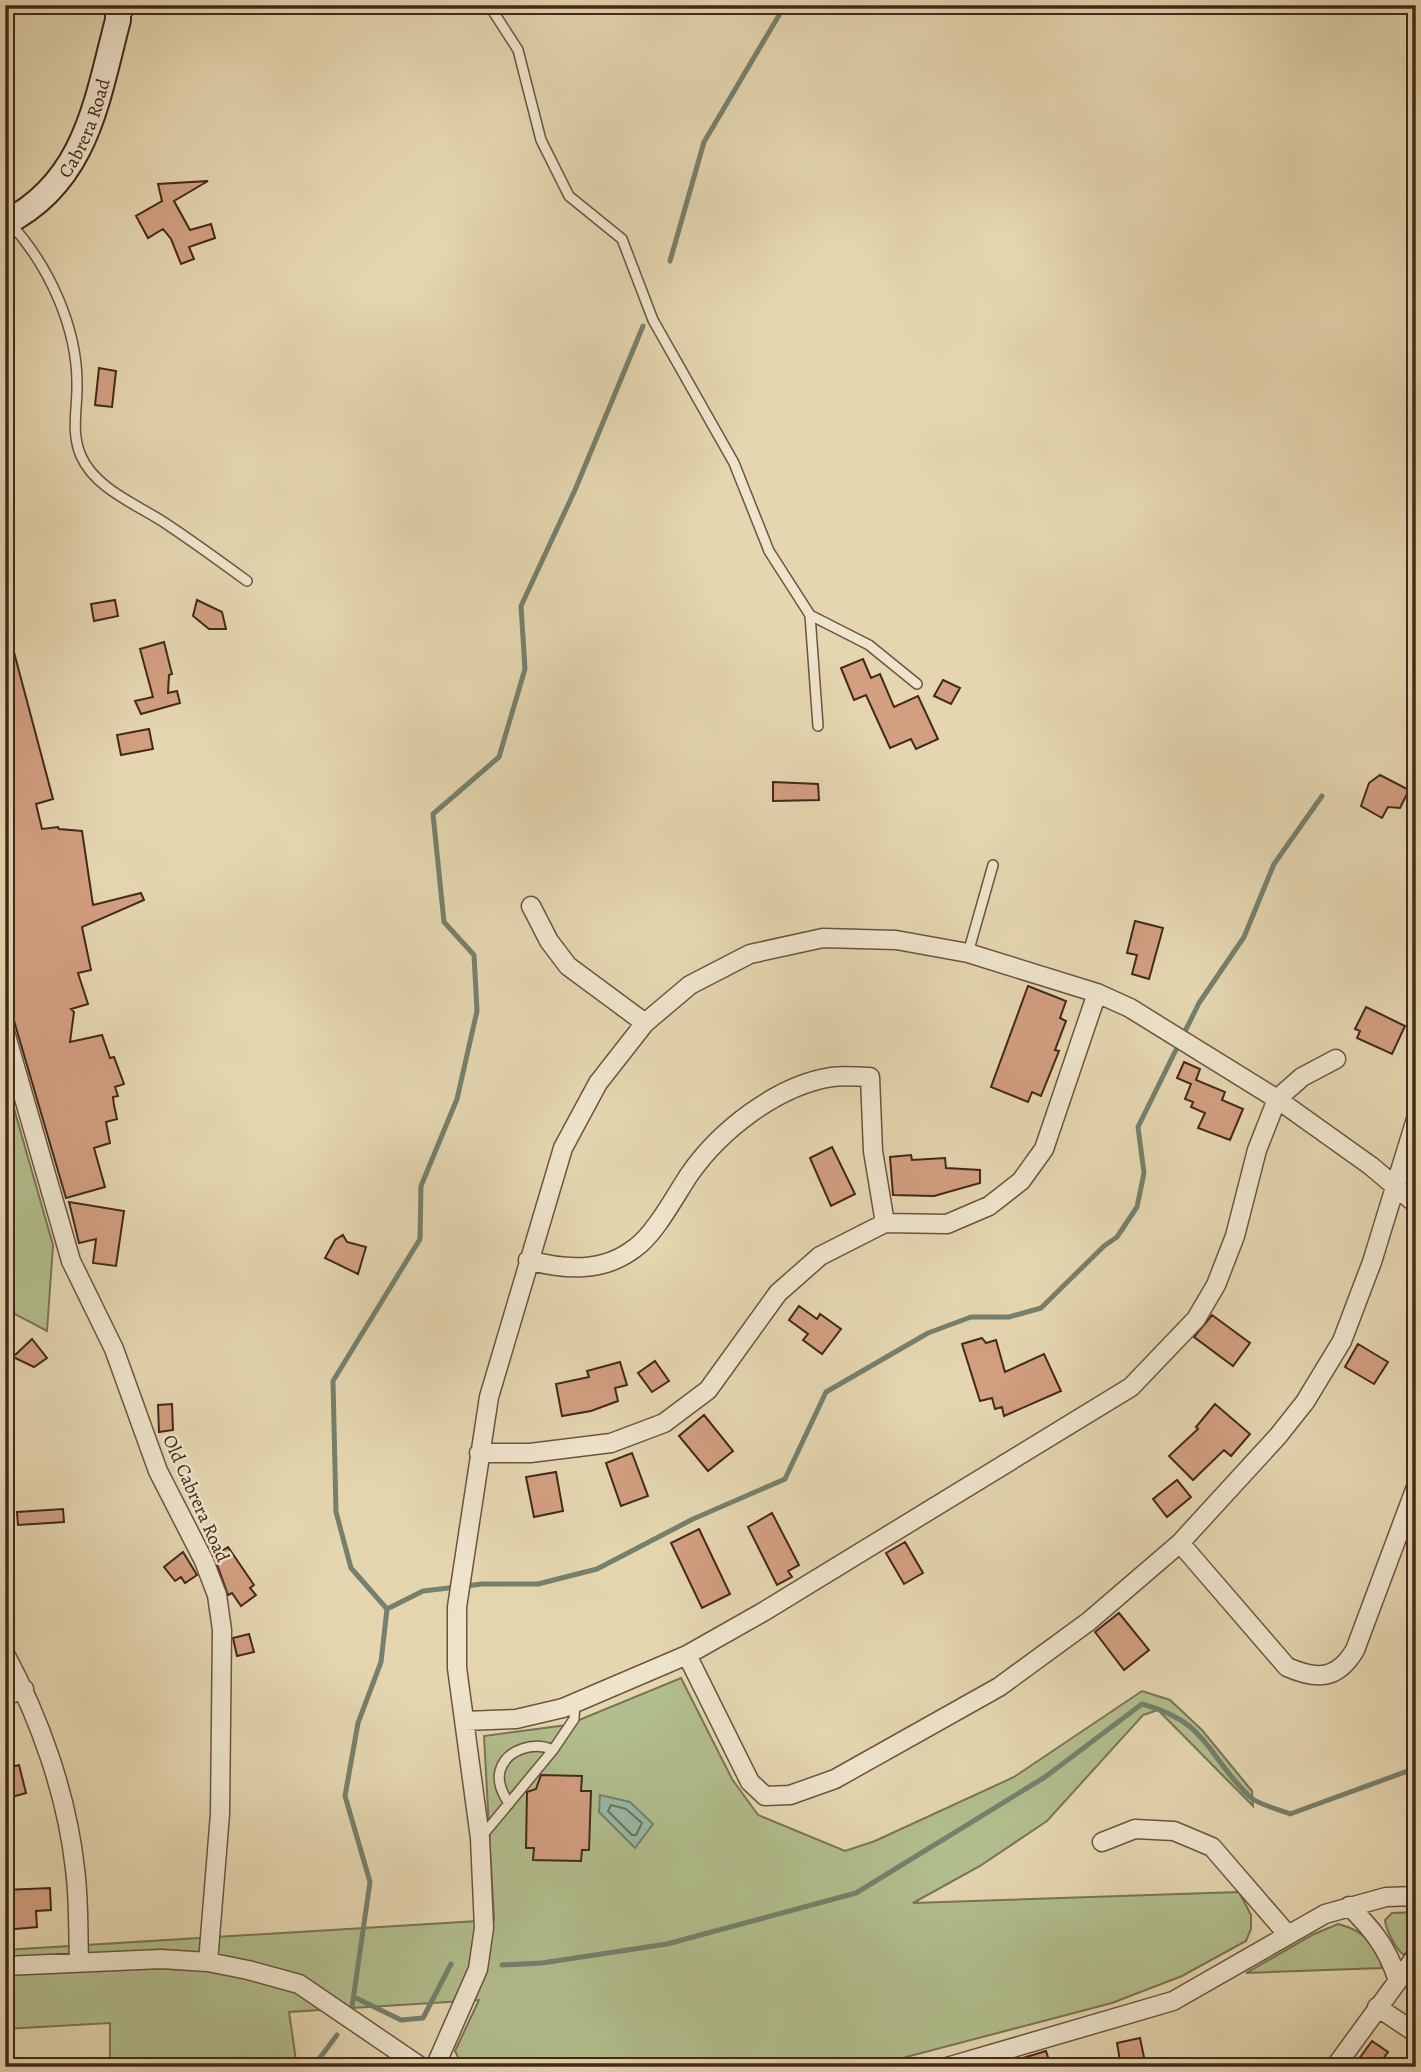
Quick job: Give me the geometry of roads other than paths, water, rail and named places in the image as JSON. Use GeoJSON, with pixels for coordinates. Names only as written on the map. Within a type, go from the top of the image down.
{"type":"FeatureCollection","features":[{"type":"Feature","properties":{"kind":"main road","name":"Cabrera Road"},"geometry":{"type":"LineString","coordinates":[[7,222],[52,189],[72,164],[90,124],[124,10]]}},
{"type":"Feature","properties":{"kind":"street"},"geometry":{"type":"LineString","coordinates":[[531,906],[549,941],[568,966],[645,1023]]}},
{"type":"Feature","properties":{"kind":"street"},"geometry":{"type":"LineString","coordinates":[[435,2067],[478,1969],[484,1928],[480,1838],[457,1668],[457,1607],[489,1397],[563,1149],[598,1083],[645,1023],[690,985],[750,954],[823,938],[897,940],[968,953],[1097,993],[1130,1008],[1277,1099],[1396,1185],[1416,1204]]}},
{"type":"Feature","properties":{"kind":"street"},"geometry":{"type":"LineString","coordinates":[[479,1453],[530,1453],[611,1443],[664,1423],[708,1390],[778,1293],[820,1256],[885,1223],[947,1224],[989,1206],[1021,1181],[1044,1149],[1097,993]]}},
{"type":"Feature","properties":{"kind":"street","name":"Old Cabrera Road"},"geometry":{"type":"LineString","coordinates":[[5,1032],[71,1261],[114,1349],[158,1471],[204,1561],[217,1595],[222,1630],[221,1789],[208,1962]]}},
{"type":"Feature","properties":{"kind":"street"},"geometry":{"type":"LineString","coordinates":[[465,1721],[516,1718],[575,1703],[687,1655],[763,1612],[1131,1387],[1196,1319],[1216,1285],[1235,1236],[1257,1150],[1277,1099],[1302,1077],[1336,1059]]}},
{"type":"Feature","properties":{"kind":"street"},"geometry":{"type":"LineString","coordinates":[[528,1260],[562,1269],[598,1266],[636,1248],[698,1162],[744,1118],[796,1087],[833,1076],[870,1077],[873,1151],[885,1223]]}},
{"type":"Feature","properties":{"kind":"street"},"geometry":{"type":"LineString","coordinates":[[687,1655],[750,1782],[765,1796],[790,1795],[835,1779],[999,1687],[1088,1622],[1180,1543],[1278,1436],[1305,1402],[1342,1341],[1372,1262],[1416,1119]]}},
{"type":"Feature","properties":{"kind":"street"},"geometry":{"type":"LineString","coordinates":[[1180,1543],[1287,1667],[1307,1675],[1324,1676],[1345,1667],[1356,1650],[1416,1487]]}},
{"type":"Feature","properties":{"kind":"street"},"geometry":{"type":"LineString","coordinates":[[5,1654],[24,1689],[52,1766],[67,1823],[75,1869],[79,1961]]}},
{"type":"Feature","properties":{"kind":"street"},"geometry":{"type":"LineString","coordinates":[[5,1696],[24,1689]]}},
{"type":"Feature","properties":{"kind":"street"},"geometry":{"type":"LineString","coordinates":[[1102,1842],[1135,1829],[1174,1830],[1212,1847],[1288,1935]]}},
{"type":"Feature","properties":{"kind":"street"},"geometry":{"type":"LineString","coordinates":[[947,2067],[1173,2001],[1325,1914],[1386,1897],[1416,1896]]}},
{"type":"Feature","properties":{"kind":"street"},"geometry":{"type":"LineString","coordinates":[[1349,1906],[1375,1931],[1390,1955],[1397,1979]]}},
{"type":"Feature","properties":{"kind":"street"},"geometry":{"type":"LineString","coordinates":[[1335,2067],[1416,1955]]}},
{"type":"Feature","properties":{"kind":"street"},"geometry":{"type":"LineString","coordinates":[[5,1966],[79,1961],[208,1962],[299,1984],[421,2067]]}},
{"type":"Feature","properties":{"kind":"street"},"geometry":{"type":"LineString","coordinates":[[1377,2007],[1416,2033]]}},
{"type":"Feature","properties":{"kind":"lane"},"geometry":{"type":"LineString","coordinates":[[489,5],[518,50],[541,141],[569,195],[622,239],[653,320],[734,463],[769,551],[810,615],[818,726]]}},
{"type":"Feature","properties":{"kind":"lane"},"geometry":{"type":"LineString","coordinates":[[7,222],[43,263],[75,346],[77,388],[74,428],[81,457],[94,475],[121,497],[166,523],[247,580]]}},
{"type":"Feature","properties":{"kind":"lane"},"geometry":{"type":"LineString","coordinates":[[810,615],[869,645],[917,684]]}},
{"type":"Feature","properties":{"kind":"lane"},"geometry":{"type":"LineString","coordinates":[[968,953],[993,865]]}},
{"type":"Feature","properties":{"kind":"lane"},"geometry":{"type":"LineString","coordinates":[[5,1233],[6,1271]]}},
{"type":"Feature","properties":{"kind":"lane"},"geometry":{"type":"LineString","coordinates":[[480,1838],[553,1750],[574,1719],[575,1703]]}},
{"type":"Feature","properties":{"kind":"lane"},"geometry":{"type":"LineString","coordinates":[[509,1804],[500,1779],[504,1763],[525,1747],[538,1744],[553,1750]]}},
{"type":"Feature","properties":{"kind":"water"},"geometry":{"type":"Polygon","coordinates":[[[600,1795],[630,1802],[653,1824],[635,1848],[599,1812],[600,1795]]]}},
{"type":"Feature","properties":{"kind":"waterway"},"geometry":{"type":"LineString","coordinates":[[670,261],[704,142],[785,5]]}},
{"type":"Feature","properties":{"kind":"waterway"},"geometry":{"type":"LineString","coordinates":[[352,2007],[370,1882],[345,1796],[358,1723],[381,1662],[387,1609],[351,1568],[336,1512],[333,1381],[420,1239],[421,1186],[457,1099],[477,1011],[474,955],[444,922],[433,814],[499,757],[525,669],[521,606],[575,490],[643,326]]}},
{"type":"Feature","properties":{"kind":"waterway"},"geometry":{"type":"LineString","coordinates":[[387,1609],[423,1591],[482,1584],[538,1584],[597,1569],[693,1519],[785,1479],[826,1392],[928,1333],[971,1317],[1009,1317],[1041,1308],[1104,1246],[1117,1237],[1137,1207],[1144,1173],[1138,1127],[1199,1003],[1244,937],[1274,864],[1322,796]]}},
{"type":"Feature","properties":{"kind":"waterway"},"geometry":{"type":"LineString","coordinates":[[502,1965],[542,1963],[667,1944],[856,1893],[1045,1777],[1142,1704],[1181,1720],[1205,1742],[1235,1782],[1250,1797],[1263,1805],[1290,1814],[1416,1768]]}},
{"type":"Feature","properties":{"kind":"waterway"},"geometry":{"type":"LineString","coordinates":[[354,1997],[401,2020],[423,2018],[451,1964]]}},
{"type":"Feature","properties":{"kind":"waterway"},"geometry":{"type":"LineString","coordinates":[[313,2067],[337,2035]]}}]}
